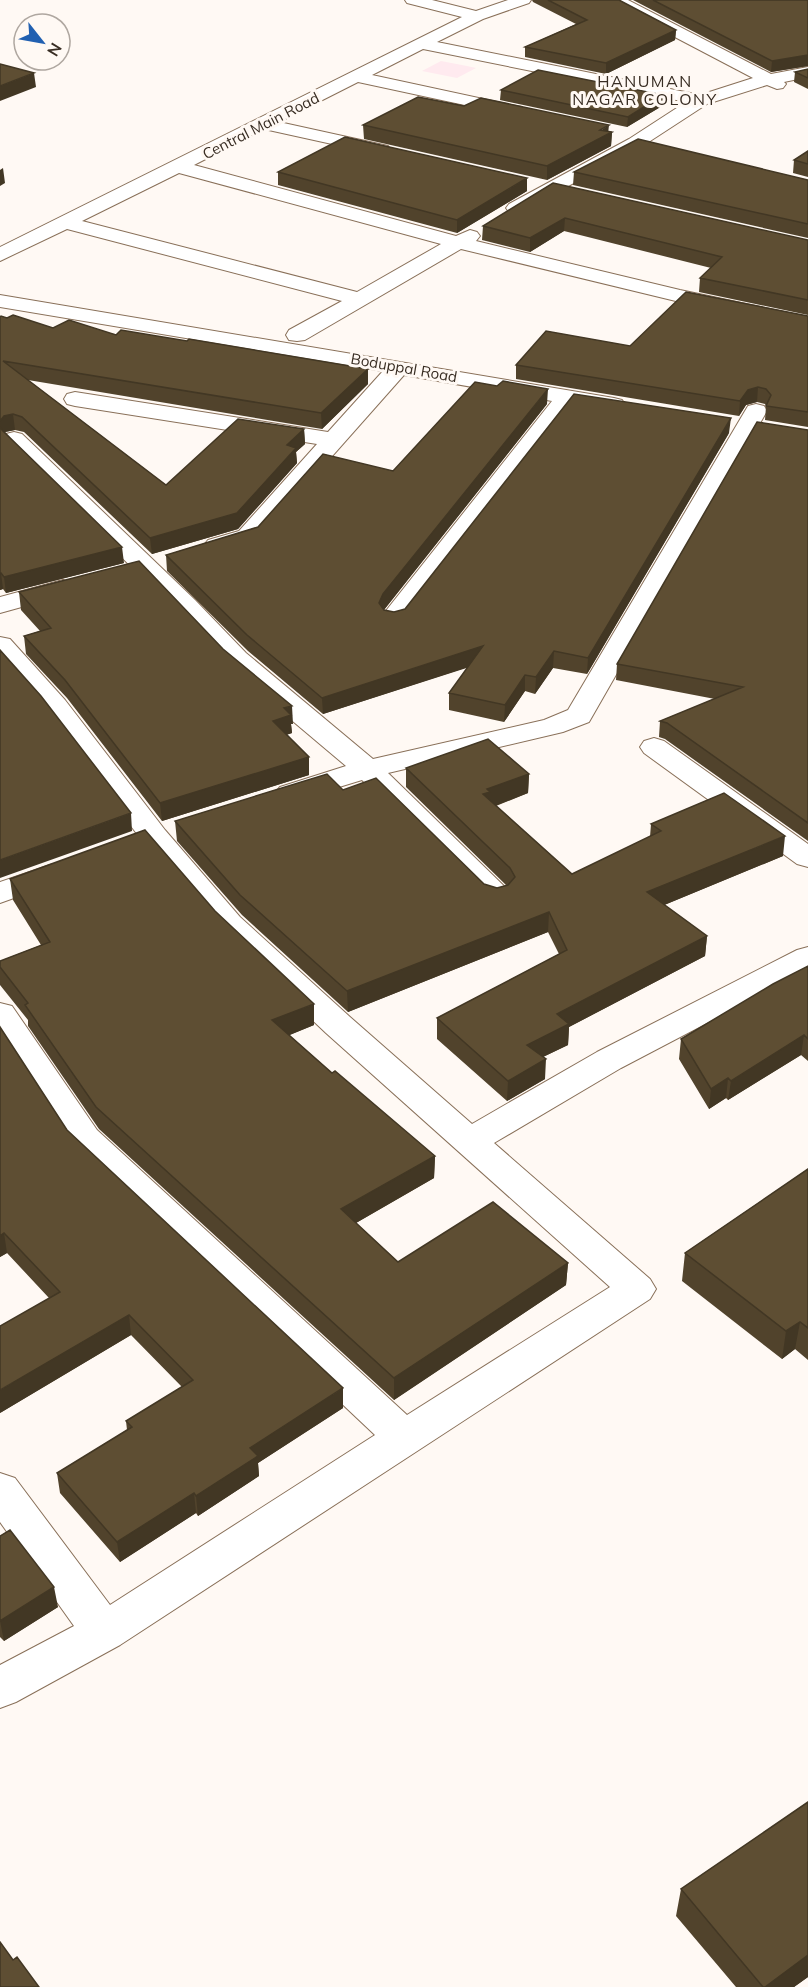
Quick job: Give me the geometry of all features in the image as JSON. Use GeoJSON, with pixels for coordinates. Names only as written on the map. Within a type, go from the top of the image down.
{"type":"FeatureCollection","features":[{"type":"Feature","properties":{"kind":"street"},"geometry":{"type":"LineString","coordinates":[[413,0],[477,16]]}},
{"type":"Feature","properties":{"kind":"street","name":"Central Main Road"},"geometry":{"type":"LineString","coordinates":[[0,255],[477,16],[523,0]]}},
{"type":"Feature","properties":{"kind":"street"},"geometry":{"type":"LineString","coordinates":[[616,0],[766,80],[797,91]]}},
{"type":"Feature","properties":{"kind":"street"},"geometry":{"type":"LineString","coordinates":[[422,44],[701,100]]}},
{"type":"Feature","properties":{"kind":"street"},"geometry":{"type":"LineString","coordinates":[[297,335],[459,243],[549,188],[639,141],[701,100],[766,80],[808,72]]}},
{"type":"Feature","properties":{"kind":"street"},"geometry":{"type":"LineString","coordinates":[[357,77],[528,114]]}},
{"type":"Feature","properties":{"kind":"street"},"geometry":{"type":"LineString","coordinates":[[264,124],[401,155]]}},
{"type":"Feature","properties":{"kind":"street"},"geometry":{"type":"LineString","coordinates":[[179,167],[459,243],[680,296],[808,323]]}},
{"type":"Feature","properties":{"kind":"street"},"geometry":{"type":"LineString","coordinates":[[526,182],[583,195]]}},
{"type":"Feature","properties":{"kind":"street"},"geometry":{"type":"LineString","coordinates":[[66,223],[360,299]]}},
{"type":"Feature","properties":{"kind":"street","name":"Boduppal Road"},"geometry":{"type":"LineString","coordinates":[[0,288],[297,335],[633,400],[566,398],[399,367],[0,301]]}},
{"type":"Feature","properties":{"kind":"street"},"geometry":{"type":"LineString","coordinates":[[157,563],[248,536],[399,367]]}},
{"type":"Feature","properties":{"kind":"street"},"geometry":{"type":"LineString","coordinates":[[394,618],[566,398]]}},
{"type":"Feature","properties":{"kind":"street"},"geometry":{"type":"LineString","coordinates":[[75,399],[335,440]]}},
{"type":"Feature","properties":{"kind":"street"},"geometry":{"type":"LineString","coordinates":[[266,801],[367,769],[553,726],[579,716],[751,418]]}},
{"type":"Feature","properties":{"kind":"street"},"geometry":{"type":"LineString","coordinates":[[14,439],[157,563],[236,659],[367,769],[496,896]]}},
{"type":"Feature","properties":{"kind":"street"},"geometry":{"type":"LineString","coordinates":[[0,605],[90,581]]}},
{"type":"Feature","properties":{"kind":"street"},"geometry":{"type":"LineString","coordinates":[[0,645],[55,706],[155,836],[229,924],[338,1025],[637,1289],[104,1632],[0,1688]]}},
{"type":"Feature","properties":{"kind":"street"},"geometry":{"type":"LineString","coordinates":[[654,747],[808,858]]}},
{"type":"Feature","properties":{"kind":"street"},"geometry":{"type":"LineString","coordinates":[[0,893],[77,864]]}},
{"type":"Feature","properties":{"kind":"street"},"geometry":{"type":"LineString","coordinates":[[470,1141],[609,1060],[808,957]]}},
{"type":"Feature","properties":{"kind":"street"},"geometry":{"type":"LineString","coordinates":[[0,1014],[84,1139],[404,1437]]}},
{"type":"Feature","properties":{"kind":"street"},"geometry":{"type":"LineString","coordinates":[[0,1490],[104,1632]]}},
{"type":"Feature","properties":{"kind":"shaded area"},"geometry":{"type":"Polygon","coordinates":[[[441,61],[476,68],[457,78],[422,71],[441,61]]]}},
{"type":"Feature","properties":{"kind":"building"},"geometry":{"type":"Polygon","coordinates":[[[548,0],[619,0],[676,30],[606,63],[525,47],[587,20],[548,0]]]}},
{"type":"Feature","properties":{"kind":"building"},"geometry":{"type":"Polygon","coordinates":[[[653,0],[808,0],[808,55],[772,61],[653,0]]]}},
{"type":"Feature","properties":{"kind":"building"},"geometry":{"type":"Polygon","coordinates":[[[0,64],[12,67],[12,72],[34,73],[0,86],[0,64]]]}},
{"type":"Feature","properties":{"kind":"building"},"geometry":{"type":"Polygon","coordinates":[[[808,69],[808,78],[795,72],[808,69]]]}},
{"type":"Feature","properties":{"kind":"building"},"geometry":{"type":"Polygon","coordinates":[[[538,70],[663,95],[628,117],[501,90],[538,70]]]}},
{"type":"Feature","properties":{"kind":"building"},"geometry":{"type":"Polygon","coordinates":[[[418,97],[464,106],[481,98],[609,125],[600,130],[612,132],[547,166],[363,125],[418,97]]]}},
{"type":"Feature","properties":{"kind":"building"},"geometry":{"type":"Polygon","coordinates":[[[345,137],[527,178],[457,220],[278,172],[345,137]]]}},
{"type":"Feature","properties":{"kind":"building"},"geometry":{"type":"Polygon","coordinates":[[[638,139],[808,180],[808,224],[574,172],[638,139]]]}},
{"type":"Feature","properties":{"kind":"building"},"geometry":{"type":"Polygon","coordinates":[[[808,151],[808,164],[794,160],[808,151]]]}},
{"type":"Feature","properties":{"kind":"building"},"geometry":{"type":"Polygon","coordinates":[[[553,183],[808,240],[808,300],[700,278],[722,257],[565,218],[530,238],[483,226],[553,183]]]}},
{"type":"Feature","properties":{"kind":"building"},"geometry":{"type":"Polygon","coordinates":[[[686,292],[808,316],[808,412],[766,406],[771,395],[766,389],[758,387],[748,390],[740,401],[516,365],[546,331],[630,346],[686,292]]]}},
{"type":"Feature","properties":{"kind":"building"},"geometry":{"type":"Polygon","coordinates":[[[13,315],[53,328],[69,320],[116,335],[121,330],[187,341],[189,339],[368,369],[321,413],[3,361],[166,485],[238,419],[304,429],[287,445],[296,448],[237,513],[150,538],[22,417],[13,414],[4,416],[0,421],[0,317],[7,318],[13,315]]]}},
{"type":"Feature","properties":{"kind":"building"},"geometry":{"type":"Polygon","coordinates":[[[503,381],[548,389],[383,594],[379,603],[384,610],[394,612],[405,609],[574,394],[731,418],[588,658],[554,651],[536,677],[525,675],[505,705],[449,693],[483,646],[322,698],[247,635],[166,555],[258,527],[323,454],[393,471],[475,382],[497,386],[503,381]]]}},
{"type":"Feature","properties":{"kind":"building"},"geometry":{"type":"Polygon","coordinates":[[[757,422],[808,430],[808,823],[667,723],[660,721],[743,687],[617,664],[757,422]]]}},
{"type":"Feature","properties":{"kind":"building"},"geometry":{"type":"Polygon","coordinates":[[[0,427],[122,547],[4,577],[0,573],[0,427]]]}},
{"type":"Feature","properties":{"kind":"building"},"geometry":{"type":"Polygon","coordinates":[[[139,561],[223,649],[292,706],[284,708],[291,715],[273,721],[309,757],[160,803],[65,680],[24,636],[51,628],[19,592],[139,561]]]}},
{"type":"Feature","properties":{"kind":"building"},"geometry":{"type":"Polygon","coordinates":[[[0,650],[41,696],[131,813],[0,860],[0,650]]]}},
{"type":"Feature","properties":{"kind":"building"},"geometry":{"type":"Polygon","coordinates":[[[488,739],[529,774],[487,789],[490,792],[483,794],[572,874],[661,831],[651,824],[724,793],[785,836],[647,892],[707,936],[557,1014],[569,1024],[527,1045],[546,1059],[508,1081],[437,1018],[567,950],[549,912],[347,991],[240,895],[175,821],[327,774],[343,790],[376,778],[484,884],[497,888],[508,885],[515,877],[510,868],[406,768],[488,739]]]}},
{"type":"Feature","properties":{"kind":"building"},"geometry":{"type":"Polygon","coordinates":[[[145,830],[215,911],[314,1004],[272,1020],[332,1073],[335,1071],[435,1156],[341,1209],[398,1262],[493,1202],[568,1263],[394,1378],[96,1107],[25,1005],[28,1003],[0,967],[0,961],[50,942],[10,879],[145,830]]]}},
{"type":"Feature","properties":{"kind":"building"},"geometry":{"type":"Polygon","coordinates":[[[808,966],[808,1039],[804,1035],[731,1081],[728,1078],[711,1089],[681,1039],[773,984],[808,966]]]}},
{"type":"Feature","properties":{"kind":"building"},"geometry":{"type":"Polygon","coordinates":[[[0,1027],[67,1130],[343,1388],[250,1448],[258,1456],[196,1496],[194,1493],[117,1542],[57,1473],[132,1427],[126,1421],[193,1380],[129,1315],[0,1390],[0,1326],[60,1292],[4,1233],[0,1236],[0,1027]]]}},
{"type":"Feature","properties":{"kind":"building"},"geometry":{"type":"Polygon","coordinates":[[[808,1169],[808,1328],[800,1322],[786,1331],[685,1253],[808,1169]]]}},
{"type":"Feature","properties":{"kind":"building"},"geometry":{"type":"Polygon","coordinates":[[[10,1530],[54,1587],[0,1621],[0,1536],[10,1530]]]}},
{"type":"Feature","properties":{"kind":"building"},"geometry":{"type":"Polygon","coordinates":[[[808,1802],[808,1955],[763,1987],[681,1889],[808,1802]]]}},
{"type":"Feature","properties":{"kind":"building"},"geometry":{"type":"Polygon","coordinates":[[[0,1942],[13,1960],[17,1957],[39,1987],[0,1987],[0,1942]]]}},
{"type":"Feature","properties":{"kind":"district","name":"HANUMAN NAGAR COLONY"},"geometry":{"type":"Point","coordinates":[645,90]}}]}
